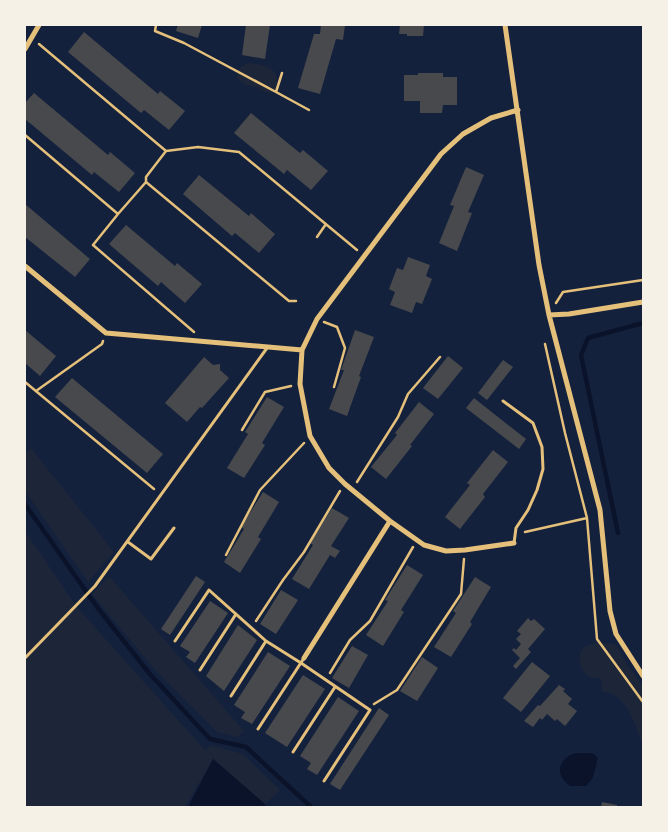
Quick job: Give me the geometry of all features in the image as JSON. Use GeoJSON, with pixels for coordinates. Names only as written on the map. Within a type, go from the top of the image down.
{"type":"FeatureCollection","features":[{"type":"Feature","properties":{"kind":"street"},"geometry":{"type":"LineString","coordinates":[[25,49],[39,25]]}},
{"type":"Feature","properties":{"kind":"street"},"geometry":{"type":"LineString","coordinates":[[505,25],[539,265],[549,315],[600,510],[610,611],[616,634],[643,676]]}},
{"type":"Feature","properties":{"kind":"street"},"geometry":{"type":"LineString","coordinates":[[514,543],[446,551],[424,545],[390,521],[351,490],[329,468],[310,436],[300,384],[302,350],[317,319],[441,154],[463,134],[491,118],[518,110]]}},
{"type":"Feature","properties":{"kind":"street"},"geometry":{"type":"LineString","coordinates":[[25,266],[106,333],[302,350]]}},
{"type":"Feature","properties":{"kind":"street"},"geometry":{"type":"LineString","coordinates":[[549,315],[569,314],[643,302]]}},
{"type":"Feature","properties":{"kind":"street"},"geometry":{"type":"LineString","coordinates":[[303,661],[390,521]]}},
{"type":"Feature","properties":{"kind":"lane"},"geometry":{"type":"LineString","coordinates":[[25,658],[95,586],[267,347]]}},
{"type":"Feature","properties":{"kind":"lane"},"geometry":{"type":"LineString","coordinates":[[504,401],[533,423],[542,447],[543,469],[541,476],[528,510],[516,528],[514,543]]}},
{"type":"Feature","properties":{"kind":"lane"},"geometry":{"type":"LineString","coordinates":[[128,542],[151,559],[174,528]]}},
{"type":"Feature","properties":{"kind":"lane"},"geometry":{"type":"LineString","coordinates":[[175,641],[209,590],[266,642],[303,661],[326,681],[370,710],[324,781]]}},
{"type":"Feature","properties":{"kind":"lane"},"geometry":{"type":"LineString","coordinates":[[200,670],[236,614]]}},
{"type":"Feature","properties":{"kind":"lane"},"geometry":{"type":"LineString","coordinates":[[230,696],[266,642]]}},
{"type":"Feature","properties":{"kind":"lane"},"geometry":{"type":"LineString","coordinates":[[258,729],[303,661]]}},
{"type":"Feature","properties":{"kind":"lane"},"geometry":{"type":"LineString","coordinates":[[293,752],[335,687]]}},
{"type":"Feature","properties":{"kind":"path"},"geometry":{"type":"LineString","coordinates":[[156,25],[155,31],[184,43],[309,110]]}},
{"type":"Feature","properties":{"kind":"path"},"geometry":{"type":"LineString","coordinates":[[32,38],[166,151]]}},
{"type":"Feature","properties":{"kind":"path"},"geometry":{"type":"LineString","coordinates":[[276,92],[282,73]]}},
{"type":"Feature","properties":{"kind":"path"},"geometry":{"type":"LineString","coordinates":[[25,135],[118,214]]}},
{"type":"Feature","properties":{"kind":"path"},"geometry":{"type":"LineString","coordinates":[[206,342],[93,245],[146,182],[146,177],[166,151],[198,147],[239,152],[364,256]]}},
{"type":"Feature","properties":{"kind":"path"},"geometry":{"type":"LineString","coordinates":[[146,182],[289,301],[296,301]]}},
{"type":"Feature","properties":{"kind":"path"},"geometry":{"type":"LineString","coordinates":[[316,238],[326,224]]}},
{"type":"Feature","properties":{"kind":"path"},"geometry":{"type":"LineString","coordinates":[[549,315],[563,292],[643,280]]}},
{"type":"Feature","properties":{"kind":"path"},"geometry":{"type":"LineString","coordinates":[[317,319],[337,327],[345,348],[334,387]]}},
{"type":"Feature","properties":{"kind":"path"},"geometry":{"type":"LineString","coordinates":[[36,391],[102,344],[106,333]]}},
{"type":"Feature","properties":{"kind":"path"},"geometry":{"type":"LineString","coordinates":[[544,339],[564,433],[587,518],[597,639],[643,702]]}},
{"type":"Feature","properties":{"kind":"path"},"geometry":{"type":"LineString","coordinates":[[351,490],[398,418],[408,394],[440,356]]}},
{"type":"Feature","properties":{"kind":"path"},"geometry":{"type":"LineString","coordinates":[[25,382],[161,495]]}},
{"type":"Feature","properties":{"kind":"path"},"geometry":{"type":"LineString","coordinates":[[242,430],[265,392],[300,384]]}},
{"type":"Feature","properties":{"kind":"path"},"geometry":{"type":"LineString","coordinates":[[226,555],[260,490],[310,436]]}},
{"type":"Feature","properties":{"kind":"path"},"geometry":{"type":"LineString","coordinates":[[252,628],[283,580],[304,552],[345,484]]}},
{"type":"Feature","properties":{"kind":"path"},"geometry":{"type":"LineString","coordinates":[[514,543],[526,531],[587,518]]}},
{"type":"Feature","properties":{"kind":"path"},"geometry":{"type":"LineString","coordinates":[[326,681],[350,640],[370,621],[417,540]]}},
{"type":"Feature","properties":{"kind":"path"},"geometry":{"type":"LineString","coordinates":[[367,708],[397,690],[461,594],[465,550]]}},
{"type":"Feature","properties":{"kind":"shaded area"},"geometry":{"type":"Polygon","coordinates":[[[247,63],[272,69],[277,78],[275,92],[266,92],[245,84],[237,78],[241,67],[247,63]]]}},
{"type":"Feature","properties":{"kind":"shaded area"},"geometry":{"type":"Polygon","coordinates":[[[31,448],[114,552],[88,582],[25,491],[25,453],[31,448]]]}},
{"type":"Feature","properties":{"kind":"shaded area"},"geometry":{"type":"Polygon","coordinates":[[[25,531],[76,606],[205,750],[211,745],[243,754],[280,790],[265,804],[213,759],[185,807],[25,807],[25,531]]]}},
{"type":"Feature","properties":{"kind":"shaded area"},"geometry":{"type":"Polygon","coordinates":[[[109,576],[244,731],[237,737],[217,732],[155,670],[92,594],[109,576]]]}},
{"type":"Feature","properties":{"kind":"shaded area"},"geometry":{"type":"Polygon","coordinates":[[[601,642],[616,645],[628,666],[643,686],[643,746],[633,720],[624,704],[611,693],[602,691],[601,679],[590,677],[583,671],[580,653],[586,646],[601,642]]]}},
{"type":"Feature","properties":{"kind":"shaded area"},"geometry":{"type":"Polygon","coordinates":[[[575,753],[593,753],[598,758],[593,776],[586,786],[570,786],[565,782],[560,772],[565,759],[575,753]]]}},
{"type":"Feature","properties":{"kind":"shaded area"},"geometry":{"type":"Polygon","coordinates":[[[213,759],[265,804],[264,807],[188,807],[213,759]]]}},
{"type":"Feature","properties":{"kind":"building"},"geometry":{"type":"Polygon","coordinates":[[[178,25],[202,25],[198,38],[176,31],[178,25]]]}},
{"type":"Feature","properties":{"kind":"building"},"geometry":{"type":"Polygon","coordinates":[[[246,25],[270,25],[265,59],[242,55],[246,25]]]}},
{"type":"Feature","properties":{"kind":"building"},"geometry":{"type":"Polygon","coordinates":[[[321,25],[345,25],[343,40],[336,39],[320,94],[298,88],[314,34],[320,34],[321,25]]]}},
{"type":"Feature","properties":{"kind":"building"},"geometry":{"type":"Polygon","coordinates":[[[400,25],[424,25],[423,36],[399,34],[400,25]]]}},
{"type":"Feature","properties":{"kind":"building"},"geometry":{"type":"Polygon","coordinates":[[[84,32],[158,94],[160,91],[185,111],[169,130],[144,110],[141,113],[68,52],[84,32]]]}},
{"type":"Feature","properties":{"kind":"building"},"geometry":{"type":"Polygon","coordinates":[[[418,73],[443,73],[443,77],[457,77],[457,105],[443,105],[442,113],[420,113],[420,101],[404,101],[404,75],[418,75],[418,73]]]}},
{"type":"Feature","properties":{"kind":"building"},"geometry":{"type":"Polygon","coordinates":[[[34,93],[108,155],[110,152],[135,173],[119,192],[94,172],[92,175],[25,119],[25,103],[34,93]]]}},
{"type":"Feature","properties":{"kind":"building"},"geometry":{"type":"Polygon","coordinates":[[[251,113],[300,153],[303,150],[328,171],[311,190],[287,170],[284,174],[234,133],[251,113]]]}},
{"type":"Feature","properties":{"kind":"building"},"geometry":{"type":"Polygon","coordinates":[[[466,167],[484,175],[468,212],[472,213],[457,251],[439,243],[454,206],[450,205],[466,167]]]}},
{"type":"Feature","properties":{"kind":"building"},"geometry":{"type":"Polygon","coordinates":[[[199,175],[249,216],[251,213],[275,234],[259,253],[235,233],[232,236],[183,194],[199,175]]]}},
{"type":"Feature","properties":{"kind":"building"},"geometry":{"type":"Polygon","coordinates":[[[25,204],[90,259],[75,277],[25,237],[25,204]]]}},
{"type":"Feature","properties":{"kind":"building"},"geometry":{"type":"Polygon","coordinates":[[[126,225],[175,266],[177,263],[202,284],[185,303],[161,282],[158,286],[109,244],[126,225]]]}},
{"type":"Feature","properties":{"kind":"building"},"geometry":{"type":"Polygon","coordinates":[[[408,257],[430,265],[426,276],[432,279],[422,304],[416,302],[412,313],[390,305],[395,292],[389,289],[397,268],[403,270],[408,257]]]}},
{"type":"Feature","properties":{"kind":"building"},"geometry":{"type":"Polygon","coordinates":[[[25,330],[56,356],[40,376],[25,363],[25,330]]]}},
{"type":"Feature","properties":{"kind":"building"},"geometry":{"type":"Polygon","coordinates":[[[355,330],[374,337],[359,376],[361,377],[347,416],[329,409],[344,370],[341,370],[355,330]]]}},
{"type":"Feature","properties":{"kind":"building"},"geometry":{"type":"Polygon","coordinates":[[[448,356],[463,368],[438,399],[423,388],[448,356]]]}},
{"type":"Feature","properties":{"kind":"building"},"geometry":{"type":"Polygon","coordinates":[[[204,357],[213,365],[220,364],[220,370],[229,378],[187,422],[165,403],[204,357]]]}},
{"type":"Feature","properties":{"kind":"building"},"geometry":{"type":"Polygon","coordinates":[[[503,360],[513,367],[487,400],[478,393],[503,360]]]}},
{"type":"Feature","properties":{"kind":"building"},"geometry":{"type":"Polygon","coordinates":[[[72,378],[163,454],[147,473],[55,397],[72,378]]]}},
{"type":"Feature","properties":{"kind":"building"},"geometry":{"type":"Polygon","coordinates":[[[267,397],[284,407],[262,443],[265,445],[244,478],[227,468],[248,434],[245,432],[267,397]]]}},
{"type":"Feature","properties":{"kind":"building"},"geometry":{"type":"Polygon","coordinates":[[[474,398],[526,439],[519,449],[466,408],[474,398]]]}},
{"type":"Feature","properties":{"kind":"building"},"geometry":{"type":"Polygon","coordinates":[[[419,402],[434,414],[386,479],[371,467],[397,435],[395,433],[419,402]]]}},
{"type":"Feature","properties":{"kind":"building"},"geometry":{"type":"Polygon","coordinates":[[[493,450],[508,462],[483,494],[485,497],[460,529],[445,517],[470,485],[467,483],[493,450]]]}},
{"type":"Feature","properties":{"kind":"building"},"geometry":{"type":"Polygon","coordinates":[[[263,492],[279,502],[258,537],[261,539],[240,573],[224,562],[244,529],[241,527],[263,492]]]}},
{"type":"Feature","properties":{"kind":"building"},"geometry":{"type":"Polygon","coordinates":[[[332,508],[349,518],[331,546],[340,551],[335,558],[330,555],[309,589],[292,579],[313,545],[310,543],[332,508]]]}},
{"type":"Feature","properties":{"kind":"building"},"geometry":{"type":"Polygon","coordinates":[[[407,565],[423,575],[401,610],[404,612],[383,646],[366,635],[388,601],[385,600],[407,565]]]}},
{"type":"Feature","properties":{"kind":"building"},"geometry":{"type":"Polygon","coordinates":[[[196,576],[205,582],[170,635],[161,629],[196,576]]]}},
{"type":"Feature","properties":{"kind":"building"},"geometry":{"type":"Polygon","coordinates":[[[475,577],[491,587],[470,622],[472,624],[451,657],[434,647],[456,613],[453,611],[475,577]]]}},
{"type":"Feature","properties":{"kind":"building"},"geometry":{"type":"Polygon","coordinates":[[[281,590],[298,600],[276,634],[260,624],[281,590]]]}},
{"type":"Feature","properties":{"kind":"building"},"geometry":{"type":"Polygon","coordinates":[[[210,601],[228,613],[195,663],[186,657],[190,652],[180,646],[210,601]]]}},
{"type":"Feature","properties":{"kind":"building"},"geometry":{"type":"Polygon","coordinates":[[[528,618],[531,621],[534,619],[545,629],[528,649],[531,652],[516,669],[513,666],[520,658],[512,650],[514,648],[516,650],[521,644],[516,639],[521,634],[517,631],[528,618]]]}},
{"type":"Feature","properties":{"kind":"building"},"geometry":{"type":"Polygon","coordinates":[[[238,625],[257,640],[224,691],[206,676],[238,625]]]}},
{"type":"Feature","properties":{"kind":"building"},"geometry":{"type":"Polygon","coordinates":[[[352,646],[368,655],[349,688],[332,678],[352,646]]]}},
{"type":"Feature","properties":{"kind":"building"},"geometry":{"type":"Polygon","coordinates":[[[268,652],[290,666],[252,724],[241,718],[245,712],[234,705],[268,652]]]}},
{"type":"Feature","properties":{"kind":"building"},"geometry":{"type":"Polygon","coordinates":[[[422,657],[438,668],[417,701],[400,691],[422,657]]]}},
{"type":"Feature","properties":{"kind":"building"},"geometry":{"type":"Polygon","coordinates":[[[532,662],[550,676],[521,712],[503,698],[532,662]]]}},
{"type":"Feature","properties":{"kind":"building"},"geometry":{"type":"Polygon","coordinates":[[[303,675],[325,689],[287,747],[265,733],[303,675]]]}},
{"type":"Feature","properties":{"kind":"building"},"geometry":{"type":"Polygon","coordinates":[[[559,685],[565,689],[563,691],[572,699],[568,704],[577,711],[565,726],[547,714],[542,720],[540,718],[533,727],[524,721],[538,705],[540,706],[559,685]]]}},
{"type":"Feature","properties":{"kind":"building"},"geometry":{"type":"Polygon","coordinates":[[[338,697],[359,711],[317,775],[307,769],[311,763],[300,756],[338,697]]]}},
{"type":"Feature","properties":{"kind":"building"},"geometry":{"type":"Polygon","coordinates":[[[379,708],[389,715],[340,790],[330,784],[379,708]]]}},
{"type":"Feature","properties":{"kind":"building"},"geometry":{"type":"Polygon","coordinates":[[[602,802],[617,805],[617,807],[601,807],[602,802]]]}},
{"type":"Feature","properties":{"kind":"waterway"},"geometry":{"type":"LineString","coordinates":[[618,533],[581,355],[588,338],[643,323]]}},
{"type":"Feature","properties":{"kind":"waterway"},"geometry":{"type":"LineString","coordinates":[[25,504],[97,607],[149,673],[210,739],[246,747],[311,807]]}}]}
